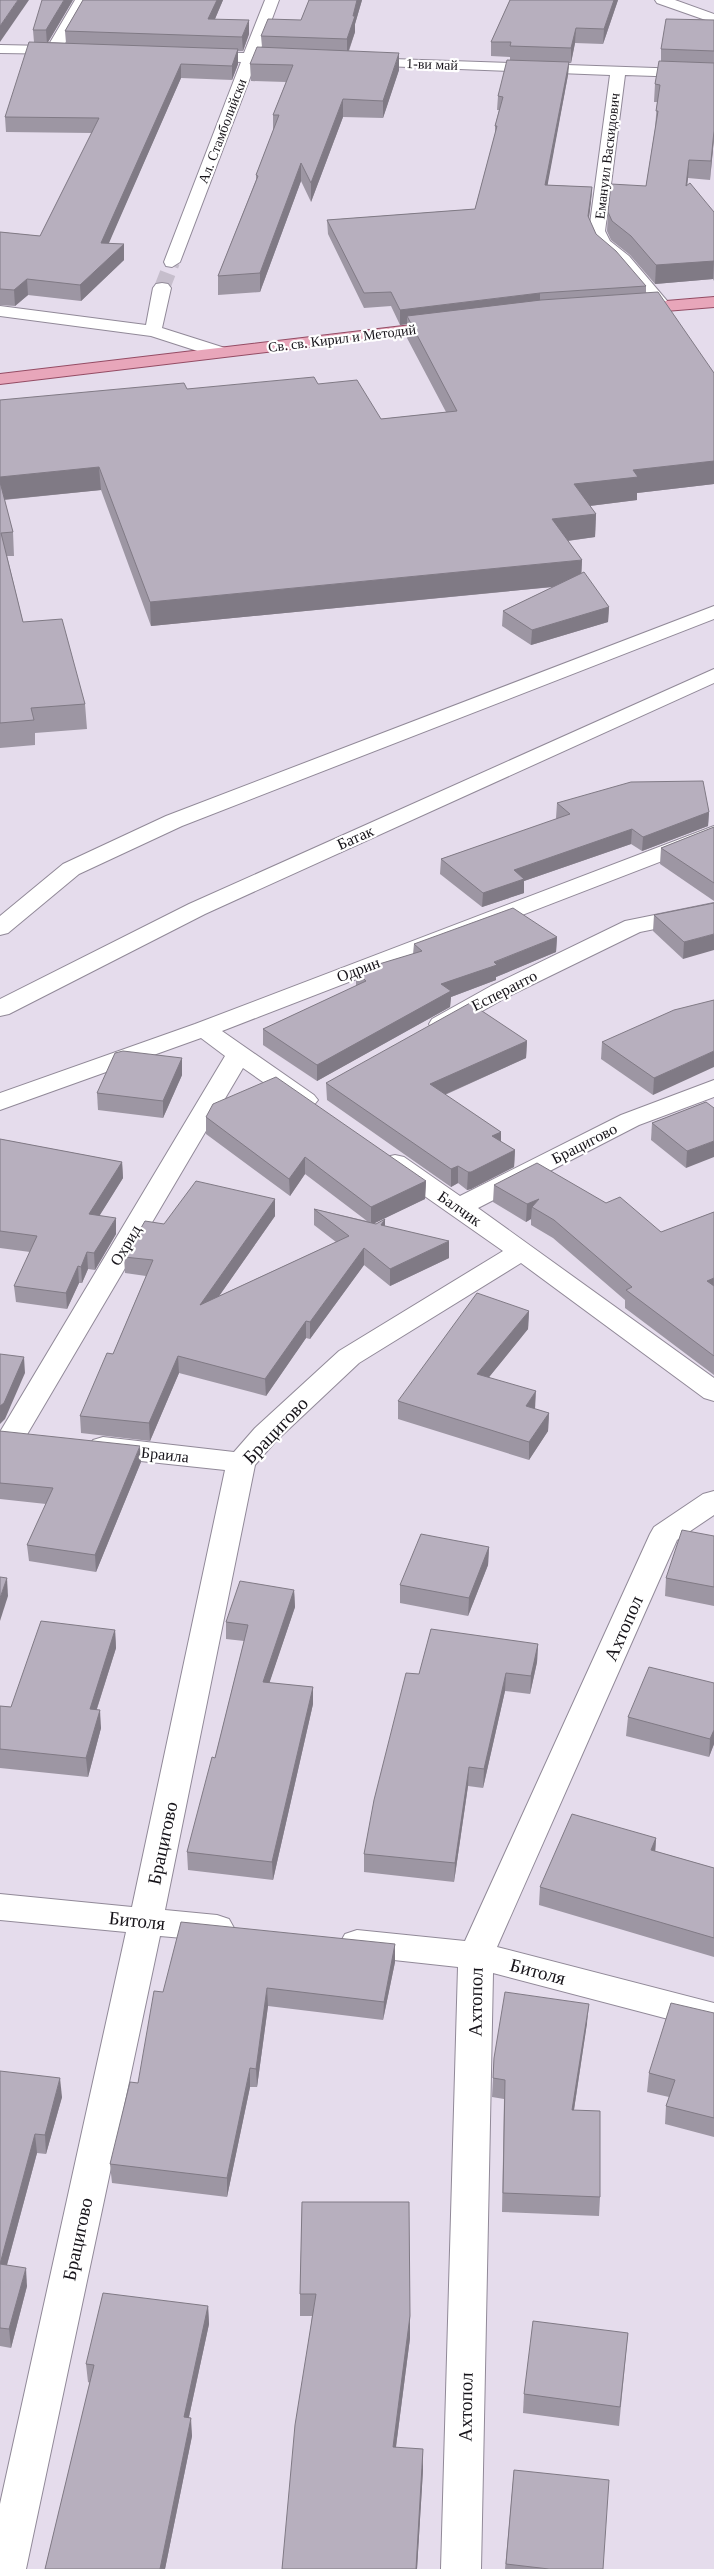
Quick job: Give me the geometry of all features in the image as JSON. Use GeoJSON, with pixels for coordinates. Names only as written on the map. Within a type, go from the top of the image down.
{"type":"FeatureCollection","features":[{"type":"Feature","properties":{"kind":"main road"},"geometry":{"type":"LineString","coordinates":[[615,310],[714,302]]}},
{"type":"Feature","properties":{"kind":"main road","name":"Св. св. Кирил и Методий"},"geometry":{"type":"LineString","coordinates":[[0,379],[466,324]]}},
{"type":"Feature","properties":{"kind":"street"},"geometry":{"type":"LineString","coordinates":[[53,51],[82,0]]}},
{"type":"Feature","properties":{"kind":"street","name":"Ал. Стамболийски"},"geometry":{"type":"LineString","coordinates":[[172,262],[272,0]]}},
{"type":"Feature","properties":{"kind":"street"},"geometry":{"type":"LineString","coordinates":[[662,0],[714,19]]}},
{"type":"Feature","properties":{"kind":"street"},"geometry":{"type":"LineString","coordinates":[[0,49],[82,52]]}},
{"type":"Feature","properties":{"kind":"street"},"geometry":{"type":"LineString","coordinates":[[190,56],[310,60]]}},
{"type":"Feature","properties":{"kind":"street","name":"1-ви май"},"geometry":{"type":"LineString","coordinates":[[350,61],[714,74]]}},
{"type":"Feature","properties":{"kind":"street","name":"Емануил Васкидович"},"geometry":{"type":"LineString","coordinates":[[618,70],[597,231],[603,244],[623,260],[662,306]]}},
{"type":"Feature","properties":{"kind":"street"},"geometry":{"type":"LineString","coordinates":[[153,331],[162,288]]}},
{"type":"Feature","properties":{"kind":"street"},"geometry":{"type":"LineString","coordinates":[[0,311],[153,331],[219,352]]}},
{"type":"Feature","properties":{"kind":"street"},"geometry":{"type":"LineString","coordinates":[[0,928],[71,869],[174,820],[714,612]]}},
{"type":"Feature","properties":{"kind":"street","name":"Батак"},"geometry":{"type":"LineString","coordinates":[[0,1009],[197,909],[714,675]]}},
{"type":"Feature","properties":{"kind":"street","name":"Одрин"},"geometry":{"type":"LineString","coordinates":[[0,1102],[204,1029],[714,832]]}},
{"type":"Feature","properties":{"kind":"street","name":"Есперанто"},"geometry":{"type":"LineString","coordinates":[[424,1034],[500,991],[633,926],[714,910]]}},
{"type":"Feature","properties":{"kind":"street"},"geometry":{"type":"LineString","coordinates":[[204,1029],[239,1054],[316,1101]]}},
{"type":"Feature","properties":{"kind":"street","name":"Охрид"},"geometry":{"type":"LineString","coordinates":[[6,1436],[239,1054]]}},
{"type":"Feature","properties":{"kind":"street","name":"Брацигово"},"geometry":{"type":"LineString","coordinates":[[459,1207],[630,1120],[714,1088]]}},
{"type":"Feature","properties":{"kind":"street","name":"Балчик"},"geometry":{"type":"LineString","coordinates":[[378,1151],[522,1251],[714,1392]]}},
{"type":"Feature","properties":{"kind":"street","name":"Брацигово"},"geometry":{"type":"LineString","coordinates":[[6,2569],[146,1921],[241,1462],[265,1435],[349,1357],[522,1251]]}},
{"type":"Feature","properties":{"kind":"street"},"geometry":{"type":"LineString","coordinates":[[6,1436],[42,1440]]}},
{"type":"Feature","properties":{"kind":"street","name":"Браила"},"geometry":{"type":"LineString","coordinates":[[72,1443],[241,1462]]}},
{"type":"Feature","properties":{"kind":"street","name":"Ахтопол"},"geometry":{"type":"LineString","coordinates":[[461,2569],[476,1955],[665,1534],[714,1501]]}},
{"type":"Feature","properties":{"kind":"street","name":"Битоля"},"geometry":{"type":"LineString","coordinates":[[0,1907],[243,1931]]}},
{"type":"Feature","properties":{"kind":"street","name":"Битоля"},"geometry":{"type":"LineString","coordinates":[[331,1940],[476,1955],[714,2017]]}},
{"type":"Feature","properties":{"kind":"building"},"geometry":{"type":"Polygon","coordinates":[[[0,0],[18,0],[0,26],[0,0]]]}},
{"type":"Feature","properties":{"kind":"building"},"geometry":{"type":"Polygon","coordinates":[[[42,0],[64,0],[46,30],[33,30],[42,0]]]}},
{"type":"Feature","properties":{"kind":"building"},"geometry":{"type":"Polygon","coordinates":[[[83,0],[217,0],[208,19],[249,20],[242,37],[65,31],[83,0]]]}},
{"type":"Feature","properties":{"kind":"building"},"geometry":{"type":"Polygon","coordinates":[[[309,0],[357,0],[353,16],[355,16],[347,39],[261,36],[268,19],[301,20],[309,0]]]}},
{"type":"Feature","properties":{"kind":"building"},"geometry":{"type":"Polygon","coordinates":[[[510,0],[614,0],[604,29],[576,28],[571,48],[510,46],[511,42],[491,42],[510,0]]]}},
{"type":"Feature","properties":{"kind":"building"},"geometry":{"type":"Polygon","coordinates":[[[666,19],[714,20],[714,51],[661,49],[666,19]]]}},
{"type":"Feature","properties":{"kind":"building"},"geometry":{"type":"Polygon","coordinates":[[[29,42],[238,49],[232,66],[181,64],[101,243],[124,244],[80,285],[27,279],[14,290],[0,289],[0,232],[40,236],[99,118],[5,117],[29,42]]]}},
{"type":"Feature","properties":{"kind":"building"},"geometry":{"type":"Polygon","coordinates":[[[257,47],[399,53],[383,101],[343,99],[311,183],[301,163],[260,273],[218,276],[258,176],[256,175],[279,115],[273,115],[293,65],[250,64],[257,47]]]}},
{"type":"Feature","properties":{"kind":"building"},"geometry":{"type":"Polygon","coordinates":[[[507,60],[569,62],[545,185],[592,187],[588,216],[596,234],[616,251],[646,286],[540,293],[400,310],[391,292],[364,293],[327,220],[475,209],[497,126],[495,126],[503,97],[498,96],[507,60]]]}},
{"type":"Feature","properties":{"kind":"building"},"geometry":{"type":"Polygon","coordinates":[[[659,61],[714,63],[714,131],[711,161],[689,160],[686,186],[690,183],[714,212],[714,261],[656,265],[631,236],[612,221],[608,212],[611,184],[646,186],[658,111],[656,111],[660,85],[655,84],[659,61]]]}},
{"type":"Feature","properties":{"kind":"building"},"geometry":{"type":"Polygon","coordinates":[[[658,292],[714,373],[714,461],[633,470],[638,477],[574,484],[596,514],[552,519],[582,560],[150,602],[99,467],[0,477],[0,400],[184,383],[187,389],[314,377],[318,384],[357,380],[381,419],[457,411],[407,316],[541,300],[658,292]]]}},
{"type":"Feature","properties":{"kind":"building"},"geometry":{"type":"Polygon","coordinates":[[[0,482],[13,532],[1,533],[23,622],[62,619],[85,704],[31,708],[34,720],[0,723],[0,482]]]}},
{"type":"Feature","properties":{"kind":"building"},"geometry":{"type":"Polygon","coordinates":[[[584,572],[609,607],[532,630],[503,611],[584,572]]]}},
{"type":"Feature","properties":{"kind":"building"},"geometry":{"type":"Polygon","coordinates":[[[703,781],[709,812],[643,837],[632,829],[514,870],[524,879],[483,893],[441,859],[570,814],[557,803],[631,782],[703,781]]]}},
{"type":"Feature","properties":{"kind":"building"},"geometry":{"type":"Polygon","coordinates":[[[714,827],[714,883],[661,848],[714,827]]]}},
{"type":"Feature","properties":{"kind":"building"},"geometry":{"type":"Polygon","coordinates":[[[714,903],[714,934],[684,942],[654,915],[714,903]]]}},
{"type":"Feature","properties":{"kind":"building"},"geometry":{"type":"Polygon","coordinates":[[[513,908],[557,937],[494,962],[497,965],[441,984],[451,991],[317,1065],[263,1029],[366,981],[356,971],[422,951],[414,944],[513,908]]]}},
{"type":"Feature","properties":{"kind":"building"},"geometry":{"type":"Polygon","coordinates":[[[714,1000],[714,1051],[654,1078],[602,1042],[674,1010],[714,1000]]]}},
{"type":"Feature","properties":{"kind":"building"},"geometry":{"type":"Polygon","coordinates":[[[470,1003],[527,1041],[430,1084],[501,1132],[492,1136],[515,1150],[468,1172],[458,1166],[451,1169],[326,1083],[470,1003]]]}},
{"type":"Feature","properties":{"kind":"building"},"geometry":{"type":"Polygon","coordinates":[[[123,1051],[182,1058],[163,1101],[97,1093],[115,1053],[123,1051]]]}},
{"type":"Feature","properties":{"kind":"building"},"geometry":{"type":"Polygon","coordinates":[[[276,1077],[426,1181],[371,1207],[305,1157],[289,1179],[206,1117],[213,1104],[276,1077]]]}},
{"type":"Feature","properties":{"kind":"building"},"geometry":{"type":"Polygon","coordinates":[[[706,1102],[714,1108],[714,1141],[687,1151],[652,1123],[706,1102]]]}},
{"type":"Feature","properties":{"kind":"building"},"geometry":{"type":"Polygon","coordinates":[[[0,1139],[122,1162],[89,1214],[116,1218],[94,1253],[87,1252],[81,1267],[78,1266],[66,1293],[14,1286],[37,1236],[0,1231],[0,1139]]]}},
{"type":"Feature","properties":{"kind":"building"},"geometry":{"type":"Polygon","coordinates":[[[537,1163],[606,1203],[620,1197],[661,1232],[714,1212],[714,1278],[707,1281],[714,1286],[714,1356],[626,1290],[632,1287],[554,1220],[532,1207],[539,1199],[527,1204],[494,1185],[537,1163]]]}},
{"type":"Feature","properties":{"kind":"building"},"geometry":{"type":"Polygon","coordinates":[[[196,1181],[275,1199],[200,1305],[349,1236],[314,1209],[376,1224],[385,1219],[381,1225],[449,1241],[390,1269],[364,1248],[310,1322],[306,1321],[265,1379],[178,1356],[149,1423],[80,1416],[107,1353],[113,1354],[153,1260],[124,1257],[145,1221],[164,1224],[196,1181]]]}},
{"type":"Feature","properties":{"kind":"building"},"geometry":{"type":"Polygon","coordinates":[[[477,1293],[529,1311],[477,1374],[536,1391],[526,1406],[549,1413],[529,1442],[398,1401],[477,1293]]]}},
{"type":"Feature","properties":{"kind":"building"},"geometry":{"type":"Polygon","coordinates":[[[0,1354],[24,1357],[4,1403],[0,1406],[0,1354]]]}},
{"type":"Feature","properties":{"kind":"building"},"geometry":{"type":"Polygon","coordinates":[[[0,1431],[140,1446],[95,1555],[27,1545],[53,1488],[0,1483],[0,1431]]]}},
{"type":"Feature","properties":{"kind":"building"},"geometry":{"type":"Polygon","coordinates":[[[682,1530],[714,1536],[714,1587],[666,1578],[682,1530]]]}},
{"type":"Feature","properties":{"kind":"building"},"geometry":{"type":"Polygon","coordinates":[[[421,1534],[489,1547],[469,1598],[400,1585],[421,1534]]]}},
{"type":"Feature","properties":{"kind":"building"},"geometry":{"type":"Polygon","coordinates":[[[0,1577],[7,1578],[0,1598],[0,1577]]]}},
{"type":"Feature","properties":{"kind":"building"},"geometry":{"type":"Polygon","coordinates":[[[240,1581],[294,1590],[263,1682],[313,1687],[272,1862],[187,1852],[212,1757],[215,1758],[248,1625],[226,1622],[240,1581]]]}},
{"type":"Feature","properties":{"kind":"building"},"geometry":{"type":"Polygon","coordinates":[[[41,1621],[115,1630],[90,1709],[100,1710],[86,1758],[0,1749],[0,1706],[11,1707],[41,1621]]]}},
{"type":"Feature","properties":{"kind":"building"},"geometry":{"type":"Polygon","coordinates":[[[431,1629],[538,1644],[531,1676],[506,1673],[484,1769],[469,1767],[455,1863],[364,1854],[374,1800],[406,1673],[419,1674],[431,1629]]]}},
{"type":"Feature","properties":{"kind":"building"},"geometry":{"type":"Polygon","coordinates":[[[649,1667],[714,1683],[714,1730],[710,1739],[628,1717],[649,1667]]]}},
{"type":"Feature","properties":{"kind":"building"},"geometry":{"type":"Polygon","coordinates":[[[572,1814],[656,1838],[651,1850],[714,1868],[714,1938],[540,1887],[572,1814]]]}},
{"type":"Feature","properties":{"kind":"building"},"geometry":{"type":"Polygon","coordinates":[[[181,1922],[395,1944],[384,2002],[267,1988],[256,2069],[250,2068],[227,2178],[110,2164],[130,2082],[138,2083],[154,1991],[163,1992],[181,1922]]]}},
{"type":"Feature","properties":{"kind":"building"},"geometry":{"type":"Polygon","coordinates":[[[505,1992],[589,2004],[572,2110],[600,2111],[600,2197],[503,2193],[505,2080],[493,2078],[494,2058],[505,1992]]]}},
{"type":"Feature","properties":{"kind":"building"},"geometry":{"type":"Polygon","coordinates":[[[671,2003],[714,2013],[714,2118],[666,2106],[675,2080],[649,2073],[671,2003]]]}},
{"type":"Feature","properties":{"kind":"building"},"geometry":{"type":"Polygon","coordinates":[[[0,2071],[60,2078],[45,2135],[35,2134],[0,2264],[0,2071]]]}},
{"type":"Feature","properties":{"kind":"building"},"geometry":{"type":"Polygon","coordinates":[[[302,2202],[409,2202],[410,2316],[393,2447],[423,2449],[416,2569],[282,2569],[295,2425],[316,2294],[300,2294],[302,2202]]]}},
{"type":"Feature","properties":{"kind":"building"},"geometry":{"type":"Polygon","coordinates":[[[0,2264],[26,2268],[9,2329],[0,2328],[0,2264]]]}},
{"type":"Feature","properties":{"kind":"building"},"geometry":{"type":"Polygon","coordinates":[[[103,2293],[208,2306],[184,2417],[191,2418],[160,2569],[45,2569],[94,2365],[86,2364],[103,2293]]]}},
{"type":"Feature","properties":{"kind":"building"},"geometry":{"type":"Polygon","coordinates":[[[533,2321],[628,2333],[620,2407],[524,2394],[533,2321]]]}},
{"type":"Feature","properties":{"kind":"building"},"geometry":{"type":"Polygon","coordinates":[[[514,2470],[609,2480],[603,2569],[549,2569],[506,2564],[514,2470]]]}},
{"type":"Feature","properties":{"kind":"tunnel"},"geometry":{"type":"LineString","coordinates":[[162,288],[172,262]]}}]}
